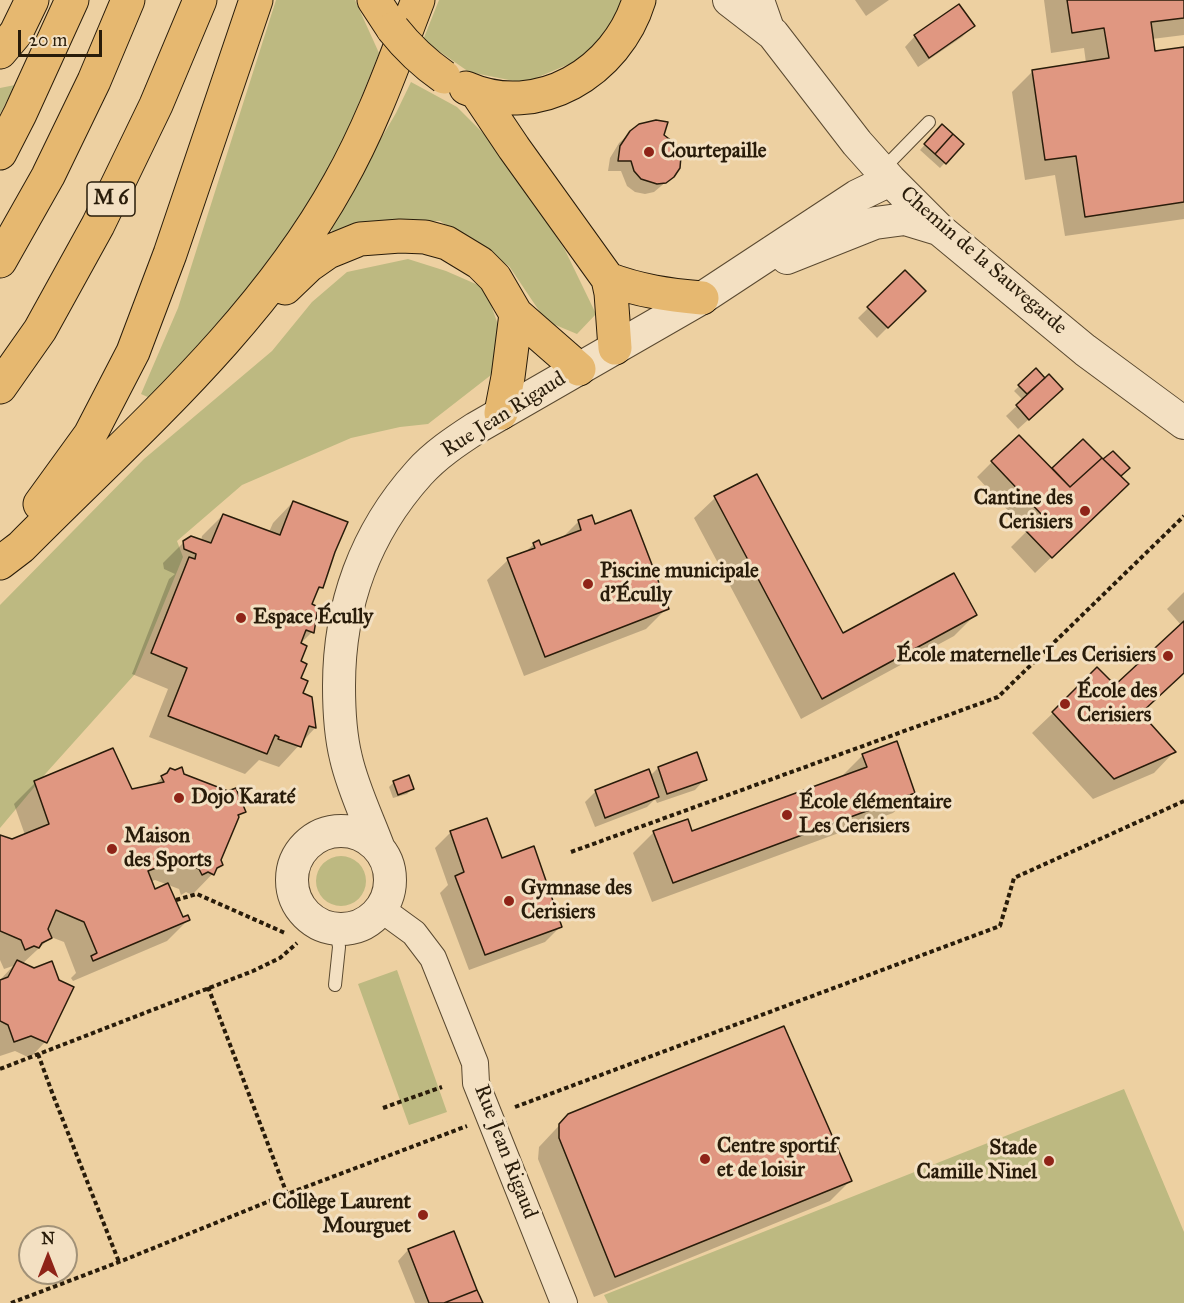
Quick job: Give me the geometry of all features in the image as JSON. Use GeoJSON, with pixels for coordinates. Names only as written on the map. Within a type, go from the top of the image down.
{"type":"FeatureCollection","features":[{"type":"Feature","properties":{"kind":"main road"},"geometry":{"type":"LineString","coordinates":[[0,52],[16,33],[32,0]]}},
{"type":"Feature","properties":{"kind":"main road"},"geometry":{"type":"LineString","coordinates":[[0,153],[21,114],[72,0]]}},
{"type":"Feature","properties":{"kind":"main road"},"geometry":{"type":"LineString","coordinates":[[0,261],[53,165],[94,81],[128,0]]}},
{"type":"Feature","properties":{"kind":"main road","name":"M 6"},"geometry":{"type":"LineString","coordinates":[[0,387],[40,330],[98,225],[156,105],[200,0]]}},
{"type":"Feature","properties":{"kind":"main road"},"geometry":{"type":"LineString","coordinates":[[0,551],[40,504],[90,435],[133,352],[170,254],[256,0]]}},
{"type":"Feature","properties":{"kind":"main road"},"geometry":{"type":"LineString","coordinates":[[374,0],[393,29],[413,53],[428,66],[444,77],[477,93],[500,99],[518,100],[566,86],[604,60],[618,45],[628,29],[639,0]]}},
{"type":"Feature","properties":{"kind":"main road"},"geometry":{"type":"LineString","coordinates":[[203,365],[259,301],[292,258],[339,184],[370,120],[418,0]]}},
{"type":"Feature","properties":{"kind":"main road"},"geometry":{"type":"LineString","coordinates":[[477,93],[608,279],[615,348]]}},
{"type":"Feature","properties":{"kind":"main road"},"geometry":{"type":"LineString","coordinates":[[0,563],[21,547],[203,365],[308,266],[328,252],[360,239],[424,237],[447,243],[480,263],[495,278],[516,314],[579,369]]}},
{"type":"Feature","properties":{"kind":"main road"},"geometry":{"type":"LineString","coordinates":[[608,279],[655,293],[702,298]]}},
{"type":"Feature","properties":{"kind":"main road"},"geometry":{"type":"LineString","coordinates":[[501,413],[516,314]]}},
{"type":"Feature","properties":{"kind":"street","name":"Chemin de la Sauvegarde"},"geometry":{"type":"LineString","coordinates":[[729,0],[773,34],[885,176],[940,230],[1085,350],[1184,423]]}},
{"type":"Feature","properties":{"kind":"street"},"geometry":{"type":"LineString","coordinates":[[761,0],[773,34]]}},
{"type":"Feature","properties":{"kind":"street","name":"Rue Jean Rigaud"},"geometry":{"type":"LineString","coordinates":[[379,849],[346,760],[339,718],[341,643],[350,600],[363,558],[392,505],[420,471],[450,445],[501,413],[702,298],[885,176]]}},
{"type":"Feature","properties":{"kind":"street","name":"Rue Jean Rigaud"},"geometry":{"type":"LineString","coordinates":[[702,298],[789,257],[875,223],[905,219],[940,230]]}},
{"type":"Feature","properties":{"kind":"street","name":"Rue Jean Rigaud"},"geometry":{"type":"LineString","coordinates":[[328,833],[343,807],[346,760]]}},
{"type":"Feature","properties":{"kind":"street"},"geometry":{"type":"LineString","coordinates":[[342,831],[356,833],[369,839],[379,849],[390,874],[390,887],[381,909],[365,923],[351,928],[336,929],[312,919],[302,910],[292,884],[293,871],[297,858],[316,838],[342,831]]}},
{"type":"Feature","properties":{"kind":"street","name":"Rue Jean Rigaud"},"geometry":{"type":"LineString","coordinates":[[381,909],[414,933],[427,948],[437,966],[475,1063],[476,1083],[564,1303]]}},
{"type":"Feature","properties":{"kind":"lane"},"geometry":{"type":"LineString","coordinates":[[885,176],[929,122]]}},
{"type":"Feature","properties":{"kind":"lane"},"geometry":{"type":"LineString","coordinates":[[335,985],[339,947],[336,929]]}},
{"type":"Feature","properties":{"kind":"path"},"geometry":{"type":"LineString","coordinates":[[571,852],[998,697],[1184,516]]}},
{"type":"Feature","properties":{"kind":"path"},"geometry":{"type":"LineString","coordinates":[[516,1107],[1000,926],[1014,878],[1184,801]]}},
{"type":"Feature","properties":{"kind":"path"},"geometry":{"type":"LineString","coordinates":[[176,900],[197,894],[285,933]]}},
{"type":"Feature","properties":{"kind":"path"},"geometry":{"type":"LineString","coordinates":[[0,1069],[280,958],[297,943]]}},
{"type":"Feature","properties":{"kind":"path"},"geometry":{"type":"LineString","coordinates":[[208,987],[222,1029],[287,1194]]}},
{"type":"Feature","properties":{"kind":"path"},"geometry":{"type":"LineString","coordinates":[[38,1054],[119,1262]]}},
{"type":"Feature","properties":{"kind":"path"},"geometry":{"type":"LineString","coordinates":[[382,1108],[442,1087]]}},
{"type":"Feature","properties":{"kind":"path"},"geometry":{"type":"LineString","coordinates":[[11,1303],[490,1117]]}},
{"type":"Feature","properties":{"kind":"shaded area"},"geometry":{"type":"Polygon","coordinates":[[[276,0],[355,0],[379,53],[337,157],[239,310],[152,399],[141,394],[178,308],[276,0]]]}},
{"type":"Feature","properties":{"kind":"shaded area"},"geometry":{"type":"Polygon","coordinates":[[[439,0],[627,0],[598,52],[524,83],[469,72],[423,40],[439,0]]]}},
{"type":"Feature","properties":{"kind":"shaded area"},"geometry":{"type":"Polygon","coordinates":[[[411,82],[457,107],[497,147],[565,250],[596,314],[577,334],[546,321],[509,266],[440,221],[369,221],[333,235],[331,224],[396,113],[411,82]]]}},
{"type":"Feature","properties":{"kind":"shaded area"},"geometry":{"type":"Polygon","coordinates":[[[15,85],[0,114],[0,88],[15,85]]]}},
{"type":"Feature","properties":{"kind":"shaded area"},"geometry":{"type":"Polygon","coordinates":[[[408,259],[446,271],[485,288],[502,336],[491,375],[428,424],[400,427],[351,438],[242,485],[177,541],[183,557],[135,674],[0,828],[0,605],[144,459],[272,351],[312,302],[347,272],[408,259]]]}},
{"type":"Feature","properties":{"kind":"shaded area"},"geometry":{"type":"Polygon","coordinates":[[[336,856],[346,856],[359,863],[366,876],[366,886],[359,899],[346,906],[336,906],[327,902],[320,895],[316,886],[316,876],[320,867],[327,860],[336,856]]]}},
{"type":"Feature","properties":{"kind":"shaded area"},"geometry":{"type":"Polygon","coordinates":[[[397,970],[447,1112],[409,1125],[358,984],[397,970]]]}},
{"type":"Feature","properties":{"kind":"shaded area","name":"Stade Camille Ninel"},"geometry":{"type":"Polygon","coordinates":[[[1124,1089],[1184,1232],[1184,1303],[608,1303],[604,1295],[1124,1089]]]}},
{"type":"Feature","properties":{"kind":"building"},"geometry":{"type":"Polygon","coordinates":[[[1067,0],[1184,0],[1184,18],[1151,22],[1155,51],[1184,47],[1184,202],[1085,217],[1076,156],[1045,160],[1032,70],[1109,58],[1104,28],[1072,33],[1067,0]]]}},
{"type":"Feature","properties":{"kind":"building"},"geometry":{"type":"Polygon","coordinates":[[[959,4],[975,26],[929,58],[914,35],[959,4]]]}},
{"type":"Feature","properties":{"kind":"building","name":"Courtepaille"},"geometry":{"type":"Polygon","coordinates":[[[656,120],[668,122],[664,135],[677,145],[681,156],[680,168],[674,177],[666,183],[657,184],[641,179],[634,171],[631,161],[618,161],[620,146],[630,131],[639,124],[656,120]]]}},
{"type":"Feature","properties":{"kind":"building"},"geometry":{"type":"Polygon","coordinates":[[[942,124],[953,134],[935,154],[924,144],[942,124]]]}},
{"type":"Feature","properties":{"kind":"building"},"geometry":{"type":"Polygon","coordinates":[[[953,134],[964,144],[946,164],[935,154],[953,134]]]}},
{"type":"Feature","properties":{"kind":"building"},"geometry":{"type":"Polygon","coordinates":[[[905,270],[926,291],[888,328],[867,307],[905,270]]]}},
{"type":"Feature","properties":{"kind":"building"},"geometry":{"type":"Polygon","coordinates":[[[1036,368],[1045,378],[1027,394],[1018,385],[1036,368]]]}},
{"type":"Feature","properties":{"kind":"building"},"geometry":{"type":"Polygon","coordinates":[[[1049,374],[1063,389],[1029,420],[1016,405],[1049,374]]]}},
{"type":"Feature","properties":{"kind":"building"},"geometry":{"type":"Polygon","coordinates":[[[1019,435],[1070,487],[1102,458],[1129,484],[1052,558],[1025,530],[1042,515],[991,461],[1019,435]]]}},
{"type":"Feature","properties":{"kind":"building"},"geometry":{"type":"Polygon","coordinates":[[[1083,439],[1102,458],[1070,487],[1052,468],[1083,439]]]}},
{"type":"Feature","properties":{"kind":"building"},"geometry":{"type":"Polygon","coordinates":[[[1113,451],[1130,468],[1121,476],[1103,459],[1113,451]]]}},
{"type":"Feature","properties":{"kind":"building"},"geometry":{"type":"Polygon","coordinates":[[[757,474],[843,633],[954,573],[977,615],[822,699],[714,496],[757,474]]]}},
{"type":"Feature","properties":{"kind":"building","name":"Espace Écully"},"geometry":{"type":"Polygon","coordinates":[[[293,501],[348,522],[323,588],[319,587],[312,604],[318,607],[314,633],[306,630],[301,643],[307,646],[301,661],[307,664],[301,678],[308,681],[303,693],[312,697],[316,728],[309,726],[301,747],[278,739],[279,737],[275,735],[267,754],[168,716],[187,668],[151,653],[189,557],[195,559],[196,554],[184,549],[183,541],[191,536],[211,543],[223,514],[280,535],[293,501]]]}},
{"type":"Feature","properties":{"kind":"building","name":"Piscine municipale d'Écully"},"geometry":{"type":"Polygon","coordinates":[[[631,510],[669,609],[545,657],[507,558],[535,548],[533,543],[539,540],[541,545],[581,530],[578,520],[592,515],[595,524],[631,510]]]}},
{"type":"Feature","properties":{"kind":"building"},"geometry":{"type":"Polygon","coordinates":[[[1184,621],[1184,673],[1141,713],[1176,752],[1114,779],[1052,712],[1097,667],[1115,685],[1184,621]]]}},
{"type":"Feature","properties":{"kind":"building"},"geometry":{"type":"Polygon","coordinates":[[[897,741],[915,793],[673,883],[653,831],[688,819],[692,831],[867,767],[862,754],[897,741]]]}},
{"type":"Feature","properties":{"kind":"building","name":"Maison des Sports"},"geometry":{"type":"Polygon","coordinates":[[[113,748],[132,789],[164,782],[161,776],[170,768],[175,770],[182,767],[184,774],[228,791],[236,788],[239,796],[246,799],[243,805],[246,812],[238,815],[221,860],[223,865],[217,868],[214,875],[208,872],[202,875],[199,869],[177,860],[148,871],[155,889],[168,883],[183,917],[188,915],[190,920],[93,961],[91,956],[97,953],[84,922],[56,910],[48,929],[52,938],[42,943],[39,948],[34,946],[25,950],[21,940],[0,931],[0,835],[12,839],[49,824],[34,781],[113,748]]]}},
{"type":"Feature","properties":{"kind":"building"},"geometry":{"type":"Polygon","coordinates":[[[697,752],[707,780],[667,794],[658,767],[697,752]]]}},
{"type":"Feature","properties":{"kind":"building"},"geometry":{"type":"Polygon","coordinates":[[[649,769],[659,797],[605,818],[595,790],[649,769]]]}},
{"type":"Feature","properties":{"kind":"building"},"geometry":{"type":"Polygon","coordinates":[[[409,775],[414,789],[398,795],[393,781],[409,775]]]}},
{"type":"Feature","properties":{"kind":"building","name":"Gymnase des Cerisiers"},"geometry":{"type":"Polygon","coordinates":[[[487,818],[502,858],[534,846],[562,927],[485,955],[455,876],[464,872],[450,831],[487,818]]]}},
{"type":"Feature","properties":{"kind":"building"},"geometry":{"type":"Polygon","coordinates":[[[17,960],[34,968],[52,961],[59,980],[74,987],[47,1043],[31,1036],[14,1042],[8,1025],[0,1021],[0,980],[8,977],[17,960]]]}},
{"type":"Feature","properties":{"kind":"building","name":"Centre sportif et de loisir"},"geometry":{"type":"Polygon","coordinates":[[[784,1026],[852,1181],[615,1277],[559,1138],[559,1124],[568,1114],[784,1026]]]}},
{"type":"Feature","properties":{"kind":"building"},"geometry":{"type":"Polygon","coordinates":[[[454,1231],[477,1290],[444,1303],[429,1303],[408,1249],[454,1231]]]}},
{"type":"Feature","properties":{"kind":"building"},"geometry":{"type":"Polygon","coordinates":[[[477,1290],[483,1303],[444,1303],[477,1290]]]}},
{"type":"Feature","properties":{"kind":"place","name":"Courtepaille"},"geometry":{"type":"Point","coordinates":[649,152]}},
{"type":"Feature","properties":{"kind":"place","name":"Cantine des Cerisiers"},"geometry":{"type":"Point","coordinates":[1085,511]}},
{"type":"Feature","properties":{"kind":"place","name":"Piscine municipale d'Écully"},"geometry":{"type":"Point","coordinates":[588,584]}},
{"type":"Feature","properties":{"kind":"place","name":"Espace Écully"},"geometry":{"type":"Point","coordinates":[241,618]}},
{"type":"Feature","properties":{"kind":"place","name":"École maternelle Les Cerisiers"},"geometry":{"type":"Point","coordinates":[1168,656]}},
{"type":"Feature","properties":{"kind":"place","name":"École des Cerisiers"},"geometry":{"type":"Point","coordinates":[1065,704]}},
{"type":"Feature","properties":{"kind":"place","name":"Dojo Karaté"},"geometry":{"type":"Point","coordinates":[179,798]}},
{"type":"Feature","properties":{"kind":"place","name":"École élémentaire Les Cerisiers"},"geometry":{"type":"Point","coordinates":[787,815]}},
{"type":"Feature","properties":{"kind":"place","name":"Maison des Sports"},"geometry":{"type":"Point","coordinates":[112,849]}},
{"type":"Feature","properties":{"kind":"place","name":"Gymnase des Cerisiers"},"geometry":{"type":"Point","coordinates":[509,901]}},
{"type":"Feature","properties":{"kind":"place","name":"Centre sportif et de loisir"},"geometry":{"type":"Point","coordinates":[705,1159]}},
{"type":"Feature","properties":{"kind":"place","name":"Stade Camille Ninel"},"geometry":{"type":"Point","coordinates":[1049,1161]}},
{"type":"Feature","properties":{"kind":"place","name":"Collège Laurent Mourguet"},"geometry":{"type":"Point","coordinates":[423,1215]}}]}
